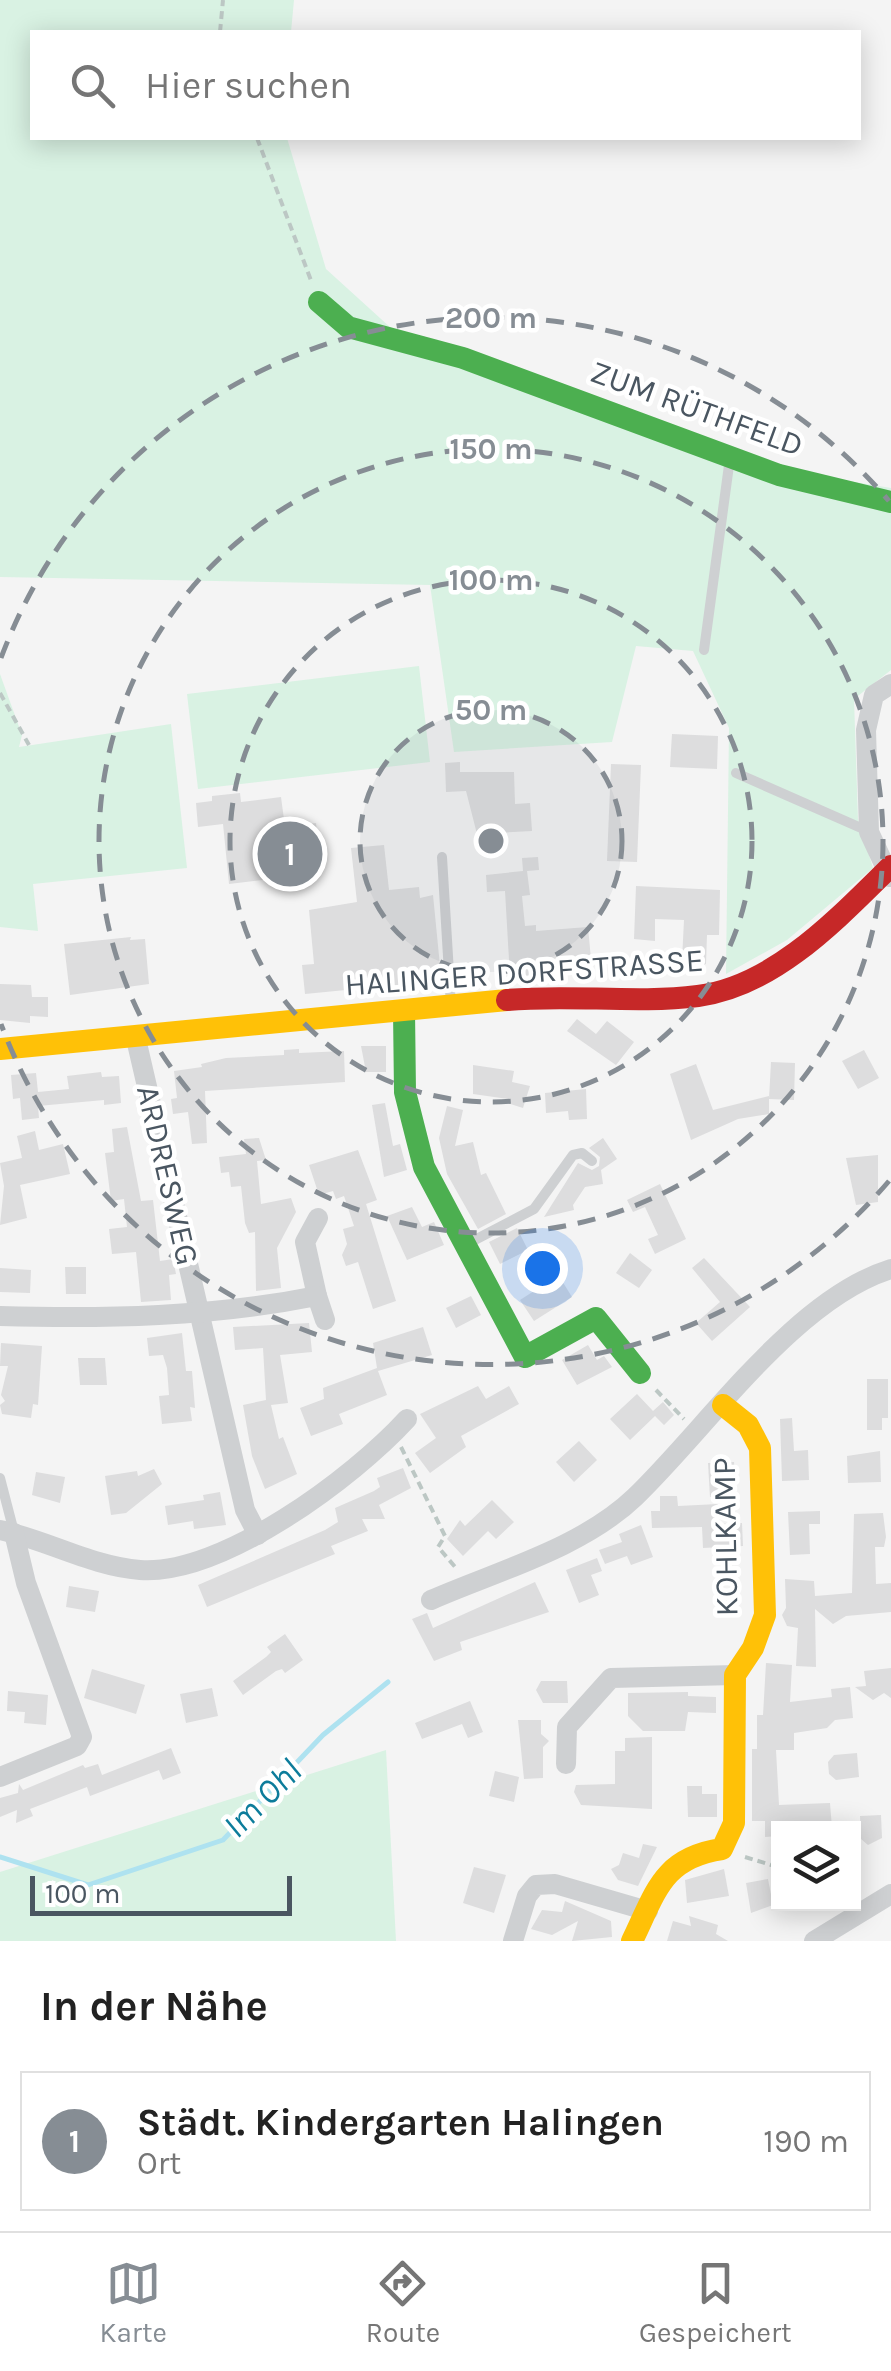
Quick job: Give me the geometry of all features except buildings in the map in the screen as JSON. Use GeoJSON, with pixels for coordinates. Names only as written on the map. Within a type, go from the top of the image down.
{"type":"FeatureCollection","features":[{"type":"Feature","properties":{"kind":"street","name":"ZUM RÜTHFELD"},"geometry":{"type":"LineString","coordinates":[[318,302],[348,327],[463,358],[779,475],[891,502]]}},
{"type":"Feature","properties":{"kind":"street"},"geometry":{"type":"LineString","coordinates":[[890,873],[869,832],[866,730],[874,695],[891,684]]}},
{"type":"Feature","properties":{"kind":"street","name":"HALINGER DORFSTRASSE"},"geometry":{"type":"LineString","coordinates":[[0,1049],[136,1039],[520,999],[698,996],[741,985],[776,965],[890,873]]}},
{"type":"Feature","properties":{"kind":"street"},"geometry":{"type":"LineString","coordinates":[[404,1011],[403,1052],[410,1119],[424,1168],[525,1357],[596,1318],[640,1372]]}},
{"type":"Feature","properties":{"kind":"street","name":"ARDRESWEG"},"geometry":{"type":"LineString","coordinates":[[136,1039],[245,1510],[258,1534]]}},
{"type":"Feature","properties":{"kind":"street"},"geometry":{"type":"LineString","coordinates":[[318,1218],[305,1242],[325,1320]]}},
{"type":"Feature","properties":{"kind":"street"},"geometry":{"type":"LineString","coordinates":[[431,1600],[582,1534],[634,1498],[773,1350],[829,1302],[891,1269]]}},
{"type":"Feature","properties":{"kind":"street","name":"ARDRESWEG"},"geometry":{"type":"LineString","coordinates":[[201,1311],[260,1308],[317,1296]]}},
{"type":"Feature","properties":{"kind":"street"},"geometry":{"type":"LineString","coordinates":[[0,1316],[109,1319],[201,1311]]}},
{"type":"Feature","properties":{"kind":"street","name":"KOHLKAMP"},"geometry":{"type":"LineString","coordinates":[[722,1849],[734,1823],[735,1675],[753,1648],[765,1615],[760,1448],[748,1425],[723,1405]]}},
{"type":"Feature","properties":{"kind":"street"},"geometry":{"type":"LineString","coordinates":[[7,1532],[112,1566],[143,1570],[190,1562],[258,1534],[377,1453],[401,1427]]}},
{"type":"Feature","properties":{"kind":"street"},"geometry":{"type":"LineString","coordinates":[[0,1777],[77,1746],[82,1737],[7,1532]]}},
{"type":"Feature","properties":{"kind":"street"},"geometry":{"type":"LineString","coordinates":[[566,1764],[568,1727],[612,1678],[735,1675]]}},
{"type":"Feature","properties":{"kind":"street"},"geometry":{"type":"LineString","coordinates":[[632,1941],[666,1868],[693,1851],[722,1849]]}},
{"type":"Feature","properties":{"kind":"street"},"geometry":{"type":"LineString","coordinates":[[513,1941],[527,1896],[536,1885],[555,1884],[648,1911]]}},
{"type":"Feature","properties":{"kind":"street"},"geometry":{"type":"LineString","coordinates":[[814,1941],[891,1894]]}},
{"type":"Feature","properties":{"kind":"lane"},"geometry":{"type":"LineString","coordinates":[[704,650],[730,456]]}},
{"type":"Feature","properties":{"kind":"lane"},"geometry":{"type":"LineString","coordinates":[[736,773],[869,832]]}},
{"type":"Feature","properties":{"kind":"lane"},"geometry":{"type":"LineString","coordinates":[[442,857],[451,1006]]}},
{"type":"Feature","properties":{"kind":"lane"},"geometry":{"type":"LineString","coordinates":[[464,1245],[534,1209],[574,1155],[582,1153],[592,1161]]}},
{"type":"Feature","properties":{"kind":"lane"},"geometry":{"type":"LineString","coordinates":[[0,1478],[7,1532]]}},
{"type":"Feature","properties":{"kind":"path"},"geometry":{"type":"LineString","coordinates":[[220,30],[223,0]]}},
{"type":"Feature","properties":{"kind":"path"},"geometry":{"type":"LineString","coordinates":[[259,140],[318,302]]}},
{"type":"Feature","properties":{"kind":"path"},"geometry":{"type":"LineString","coordinates":[[0,693],[30,745]]}},
{"type":"Feature","properties":{"kind":"path"},"geometry":{"type":"LineString","coordinates":[[640,1372],[694,1430]]}},
{"type":"Feature","properties":{"kind":"path"},"geometry":{"type":"LineString","coordinates":[[401,1427],[445,1536],[438,1548],[469,1583]]}},
{"type":"Feature","properties":{"kind":"path"},"geometry":{"type":"LineString","coordinates":[[722,1849],[771,1865]]}},
{"type":"Feature","properties":{"kind":"green space"},"geometry":{"type":"Polygon","coordinates":[[[0,0],[294,0],[291,30],[30,30],[30,140],[288,140],[326,269],[391,328],[721,460],[891,488],[891,670],[854,699],[858,819],[873,868],[787,940],[726,974],[729,728],[693,651],[636,646],[612,742],[454,752],[430,585],[0,577],[0,0]]]}},
{"type":"Feature","properties":{"kind":"green space"},"geometry":{"type":"Polygon","coordinates":[[[419,666],[430,762],[198,789],[187,694],[419,666]]]}},
{"type":"Feature","properties":{"kind":"green space"},"geometry":{"type":"Polygon","coordinates":[[[0,674],[22,735],[19,747],[171,724],[187,868],[33,884],[38,931],[0,927],[0,674]]]}},
{"type":"Feature","properties":{"kind":"green space"},"geometry":{"type":"Polygon","coordinates":[[[386,1750],[396,1941],[0,1941],[0,1872],[386,1750]]]}},
{"type":"Feature","properties":{"kind":"waterway","name":"Im Ohl"},"geometry":{"type":"LineString","coordinates":[[0,1857],[88,1885],[223,1840],[323,1735],[388,1682]]}},
{"type":"Feature","properties":{"kind":"traffic: fast"},"geometry":{"type":"LineString","coordinates":[[319,302],[348,327],[463,358],[779,475],[891,502]]}},
{"type":"Feature","properties":{"kind":"traffic: fast"},"geometry":{"type":"LineString","coordinates":[[404,1011],[405,1092],[424,1167],[525,1357],[596,1318],[640,1373]]}},
{"type":"Feature","properties":{"kind":"traffic: slow"},"geometry":{"type":"LineString","coordinates":[[0,1049],[507,1000]]}},
{"type":"Feature","properties":{"kind":"traffic: slow"},"geometry":{"type":"LineString","coordinates":[[632,1941],[655,1893],[673,1869],[686,1860],[722,1849],[734,1823],[735,1675],[753,1648],[765,1615],[760,1448],[748,1425],[723,1405]]}},
{"type":"Feature","properties":{"kind":"traffic: jam"},"geometry":{"type":"LineString","coordinates":[[507,1000],[674,998],[726,990],[753,979],[804,947],[891,866]]}},
{"type":"Feature","properties":{"kind":"place","name":"Städt. Kindergarten Halingen"},"geometry":{"type":"Point","coordinates":[290,854]}}]}
